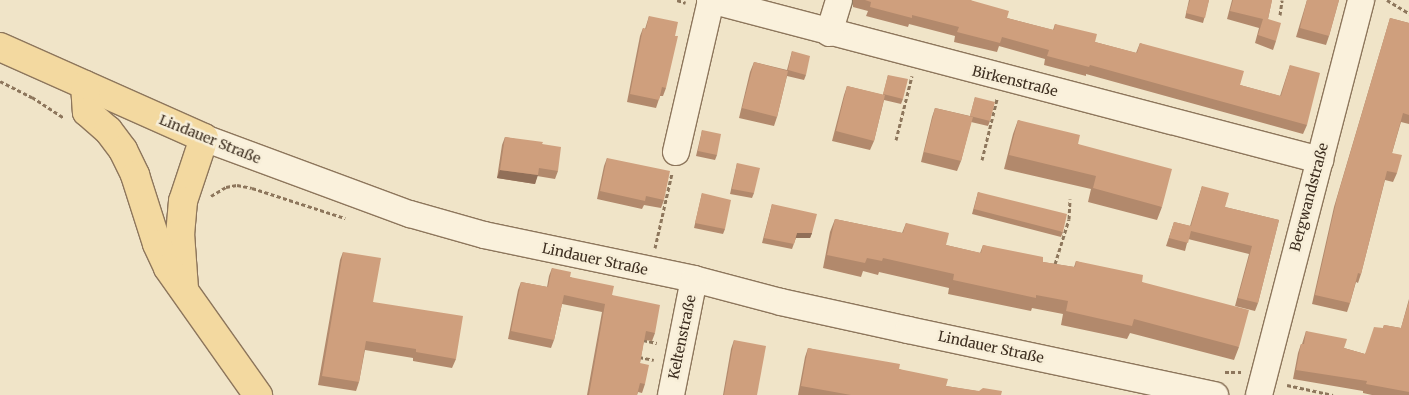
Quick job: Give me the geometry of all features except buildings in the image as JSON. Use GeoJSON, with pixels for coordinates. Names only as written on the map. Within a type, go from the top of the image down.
{"type":"FeatureCollection","features":[{"type":"Feature","properties":{"kind":"main road","name":"Lindauer Straße"},"geometry":{"type":"LineString","coordinates":[[0,47],[204,138]]}},
{"type":"Feature","properties":{"kind":"main road"},"geometry":{"type":"LineString","coordinates":[[85,85],[86,112],[108,130],[123,150],[135,175],[157,244],[168,268],[258,395]]}},
{"type":"Feature","properties":{"kind":"main road"},"geometry":{"type":"LineString","coordinates":[[184,290],[180,233],[183,201],[204,138]]}},
{"type":"Feature","properties":{"kind":"street"},"geometry":{"type":"LineString","coordinates":[[829,33],[839,0]]}},
{"type":"Feature","properties":{"kind":"street","name":"Bergwandstraße"},"geometry":{"type":"LineString","coordinates":[[1259,395],[1362,0]]}},
{"type":"Feature","properties":{"kind":"street","name":"Birkenstraße"},"geometry":{"type":"LineString","coordinates":[[676,152],[717,1],[829,33],[1320,160]]}},
{"type":"Feature","properties":{"kind":"street","name":"Lindauer Straße"},"geometry":{"type":"LineString","coordinates":[[204,138],[419,216],[531,246],[694,279],[781,302],[1215,395]]}},
{"type":"Feature","properties":{"kind":"street","name":"Keltenstraße"},"geometry":{"type":"LineString","coordinates":[[671,395],[694,279]]}},
{"type":"Feature","properties":{"kind":"path"},"geometry":{"type":"LineString","coordinates":[[1280,15],[1282,0]]}},
{"type":"Feature","properties":{"kind":"path"},"geometry":{"type":"LineString","coordinates":[[1387,0],[1409,13]]}},
{"type":"Feature","properties":{"kind":"path"},"geometry":{"type":"LineString","coordinates":[[896,140],[912,73]]}},
{"type":"Feature","properties":{"kind":"path"},"geometry":{"type":"LineString","coordinates":[[0,82],[32,97],[71,122]]}},
{"type":"Feature","properties":{"kind":"path"},"geometry":{"type":"LineString","coordinates":[[982,160],[998,96]]}},
{"type":"Feature","properties":{"kind":"path"},"geometry":{"type":"LineString","coordinates":[[656,244],[676,152]]}},
{"type":"Feature","properties":{"kind":"path"},"geometry":{"type":"LineString","coordinates":[[1055,264],[1068,219],[1070,199]]}}]}
